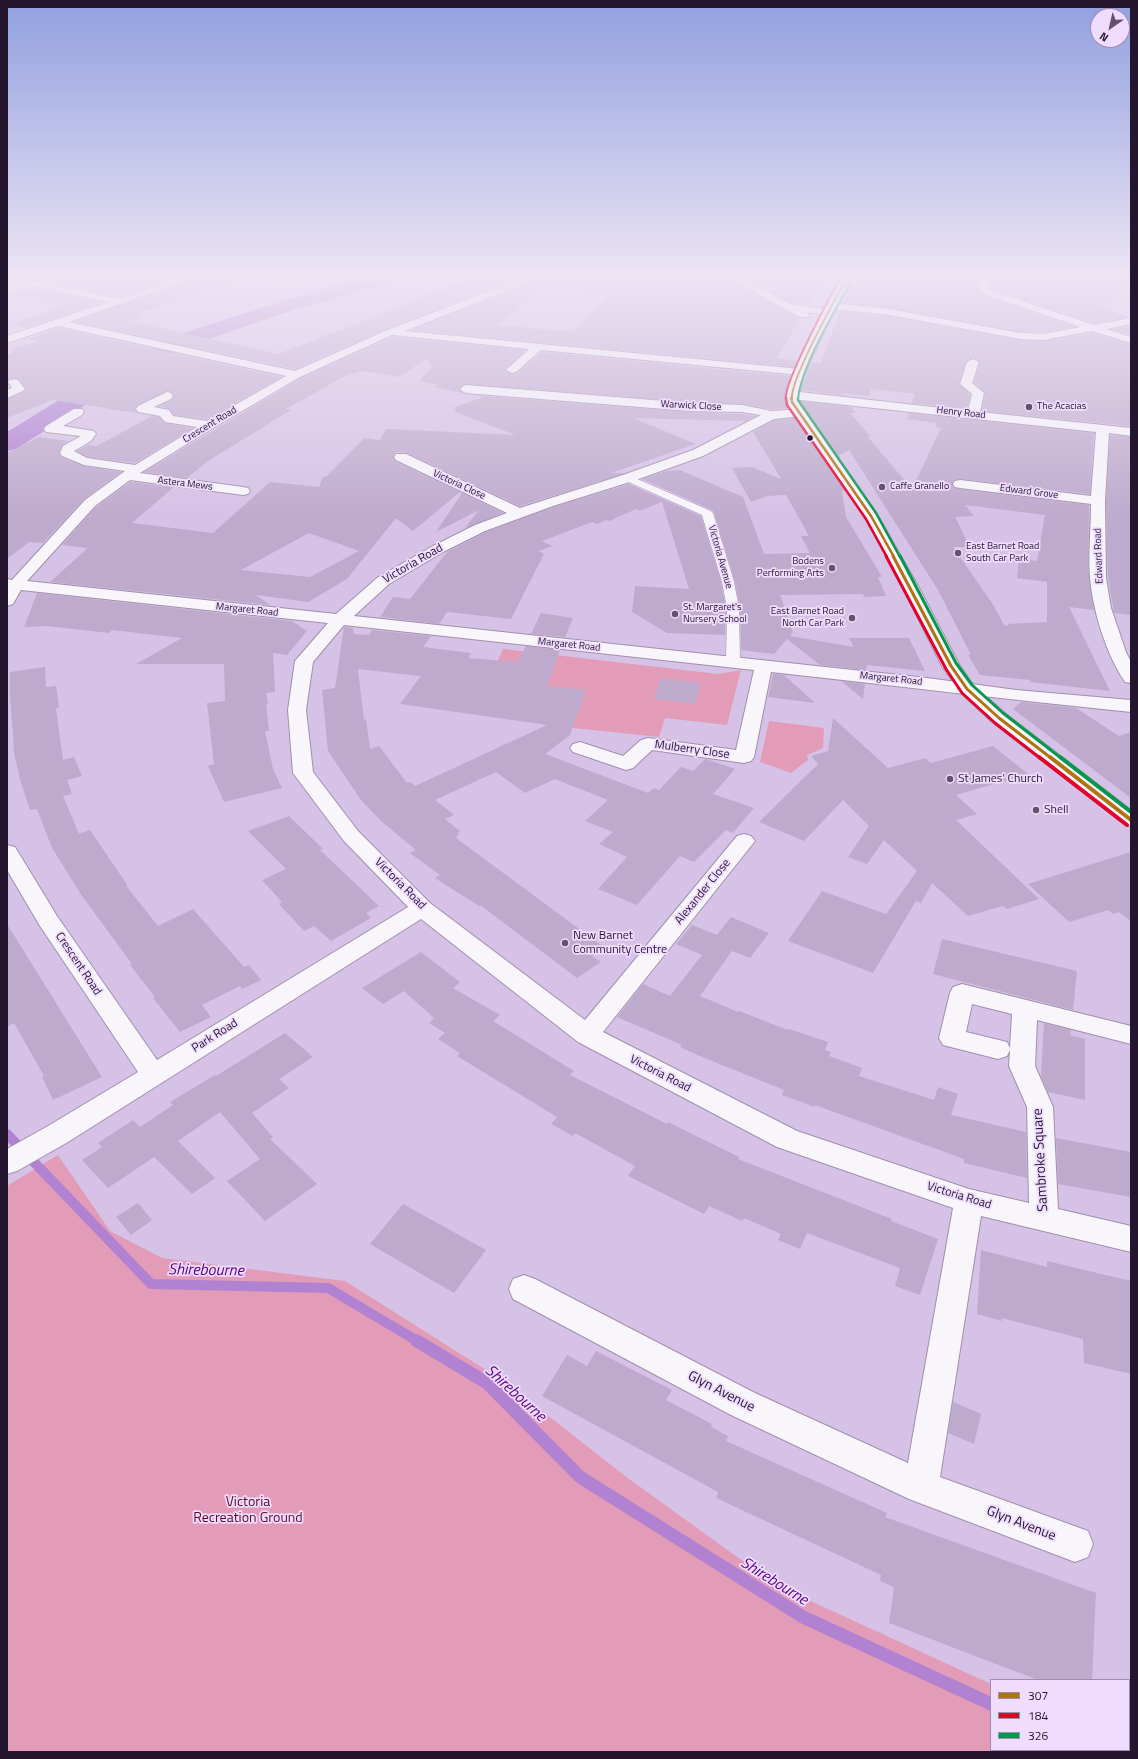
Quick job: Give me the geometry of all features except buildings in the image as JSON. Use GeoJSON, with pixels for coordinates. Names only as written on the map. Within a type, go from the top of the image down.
{"type":"FeatureCollection","features":[{"type":"Feature","properties":{"kind":"street"},"geometry":{"type":"LineString","coordinates":[[210,356],[296,375]]}},
{"type":"Feature","properties":{"kind":"street","name":"Crescent Road"},"geometry":{"type":"LineString","coordinates":[[7,601],[12,585],[90,503],[132,473],[209,425],[296,375],[338,356]]}},
{"type":"Feature","properties":{"kind":"street"},"geometry":{"type":"LineString","coordinates":[[512,370],[528,356]]}},
{"type":"Feature","properties":{"kind":"street"},"geometry":{"type":"LineString","coordinates":[[633,356],[800,372]]}},
{"type":"Feature","properties":{"kind":"street"},"geometry":{"type":"LineString","coordinates":[[808,356],[791,395],[792,402],[871,516],[910,586],[951,666],[967,689],[999,718],[1131,820]]}},
{"type":"Feature","properties":{"kind":"street"},"geometry":{"type":"LineString","coordinates":[[973,362],[966,384],[978,393],[973,414]]}},
{"type":"Feature","properties":{"kind":"street"},"geometry":{"type":"LineString","coordinates":[[7,394],[19,389],[14,382]]}},
{"type":"Feature","properties":{"kind":"street","name":"Warwick Close"},"geometry":{"type":"LineString","coordinates":[[466,389],[698,408],[743,408],[756,410],[771,416]]}},
{"type":"Feature","properties":{"kind":"street","name":"Henry Road"},"geometry":{"type":"LineString","coordinates":[[791,395],[1131,432]]}},
{"type":"Feature","properties":{"kind":"street"},"geometry":{"type":"LineString","coordinates":[[167,396],[142,410],[165,413],[166,417],[169,419],[209,425]]}},
{"type":"Feature","properties":{"kind":"street","name":"Astera Mews"},"geometry":{"type":"LineString","coordinates":[[78,412],[50,429],[90,434],[68,449],[67,453],[84,460],[132,473],[243,491]]}},
{"type":"Feature","properties":{"kind":"street","name":"Victoria Road"},"geometry":{"type":"LineString","coordinates":[[799,413],[771,416],[698,453],[628,478],[518,513],[480,528],[383,580],[366,594],[340,620],[304,661],[297,710],[303,773],[351,836],[422,908],[587,1035],[787,1139],[969,1201],[1131,1239]]}},
{"type":"Feature","properties":{"kind":"street","name":"Edward Road"},"geometry":{"type":"LineString","coordinates":[[1103,429],[1098,501],[1098,578],[1103,608],[1117,652],[1131,678]]}},
{"type":"Feature","properties":{"kind":"street","name":"Victoria Close"},"geometry":{"type":"LineString","coordinates":[[401,457],[518,513]]}},
{"type":"Feature","properties":{"kind":"street","name":"Victoria Avenue"},"geometry":{"type":"LineString","coordinates":[[628,478],[707,513],[728,582],[733,608],[733,662]]}},
{"type":"Feature","properties":{"kind":"street","name":"Edward Grove"},"geometry":{"type":"LineString","coordinates":[[960,484],[1098,501]]}},
{"type":"Feature","properties":{"kind":"street","name":"Margaret Road"},"geometry":{"type":"LineString","coordinates":[[12,585],[764,665],[927,683],[967,689],[1131,706]]}},
{"type":"Feature","properties":{"kind":"street","name":"Mulberry Close"},"geometry":{"type":"LineString","coordinates":[[580,748],[626,764],[648,744],[744,757],[764,665]]}},
{"type":"Feature","properties":{"kind":"street","name":"Alexander Close"},"geometry":{"type":"LineString","coordinates":[[587,1035],[744,841]]}},
{"type":"Feature","properties":{"kind":"street","name":"Crescent Road"},"geometry":{"type":"LineString","coordinates":[[7,852],[48,921],[153,1074]]}},
{"type":"Feature","properties":{"kind":"street","name":"Park Road"},"geometry":{"type":"LineString","coordinates":[[7,1163],[58,1134],[422,908]]}},
{"type":"Feature","properties":{"kind":"street"},"geometry":{"type":"LineString","coordinates":[[998,1049],[952,1038],[962,993],[1131,1035]]}},
{"type":"Feature","properties":{"kind":"street","name":"Sambroke Square"},"geometry":{"type":"LineString","coordinates":[[1025,1008],[1022,1066],[1040,1107],[1044,1219]]}},
{"type":"Feature","properties":{"kind":"street"},"geometry":{"type":"LineString","coordinates":[[921,1487],[969,1201]]}},
{"type":"Feature","properties":{"kind":"street","name":"Glyn Avenue"},"geometry":{"type":"LineString","coordinates":[[524,1288],[743,1404],[921,1487],[1075,1544]]}},
{"type":"Feature","properties":{"kind":"green space"},"geometry":{"type":"Polygon","coordinates":[[[503,649],[718,674],[741,670],[727,725],[665,718],[659,737],[545,725],[552,707],[482,698],[503,649]]]}},
{"type":"Feature","properties":{"kind":"green space"},"geometry":{"type":"Polygon","coordinates":[[[769,721],[824,728],[823,748],[807,755],[808,760],[791,773],[760,762],[769,721]]]}},
{"type":"Feature","properties":{"kind":"green space","name":"Victoria Recreation Ground"},"geometry":{"type":"Polygon","coordinates":[[[58,1155],[110,1231],[162,1258],[345,1281],[505,1382],[625,1476],[776,1585],[990,1684],[990,1751],[1130,1751],[1131,1744],[1131,1752],[7,1752],[7,1186],[58,1155]]]}},
{"type":"Feature","properties":{"kind":"waterway"},"geometry":{"type":"LineString","coordinates":[[7,443],[78,399],[153,356]]}},
{"type":"Feature","properties":{"kind":"waterway","name":"Shirebourne"},"geometry":{"type":"LineString","coordinates":[[7,1134],[151,1284],[328,1288],[419,1342]]}},
{"type":"Feature","properties":{"kind":"waterway","name":"Shirebourne"},"geometry":{"type":"LineString","coordinates":[[417,1341],[487,1383],[580,1477],[803,1617],[990,1704]]}},
{"type":"Feature","properties":{"kind":"transit line","name":"184"},"geometry":{"type":"LineString","coordinates":[[801,356],[789,381],[785,395],[787,405],[866,519],[905,589],[946,669],[962,693],[995,723],[1127,825]]}},
{"type":"Feature","properties":{"kind":"transit line","name":"307"},"geometry":{"type":"LineString","coordinates":[[807,356],[794,384],[791,395],[792,402],[871,516],[910,586],[951,666],[967,689],[999,718],[1131,820]]}},
{"type":"Feature","properties":{"kind":"transit line","name":"326"},"geometry":{"type":"LineString","coordinates":[[813,356],[799,390],[798,400],[876,513],[915,583],[956,663],[972,685],[1003,713],[1131,812]]}},
{"type":"Feature","properties":{"kind":"place","name":"The Acacias"},"geometry":{"type":"Point","coordinates":[1029,407]}},
{"type":"Feature","properties":{"kind":"place","name":"Caffe Granello"},"geometry":{"type":"Point","coordinates":[882,487]}},
{"type":"Feature","properties":{"kind":"place","name":"East Barnet Road South Car Park"},"geometry":{"type":"Point","coordinates":[958,553]}},
{"type":"Feature","properties":{"kind":"place","name":"Bodens Performing Arts"},"geometry":{"type":"Point","coordinates":[832,568]}},
{"type":"Feature","properties":{"kind":"place","name":"St. Margaret's Nursery School"},"geometry":{"type":"Point","coordinates":[675,614]}},
{"type":"Feature","properties":{"kind":"place","name":"East Barnet Road North Car Park"},"geometry":{"type":"Point","coordinates":[852,618]}},
{"type":"Feature","properties":{"kind":"place","name":"St James' Church"},"geometry":{"type":"Point","coordinates":[950,779]}},
{"type":"Feature","properties":{"kind":"place","name":"Shell"},"geometry":{"type":"Point","coordinates":[1036,810]}},
{"type":"Feature","properties":{"kind":"place","name":"New Barnet Community Centre"},"geometry":{"type":"Point","coordinates":[565,943]}}]}
